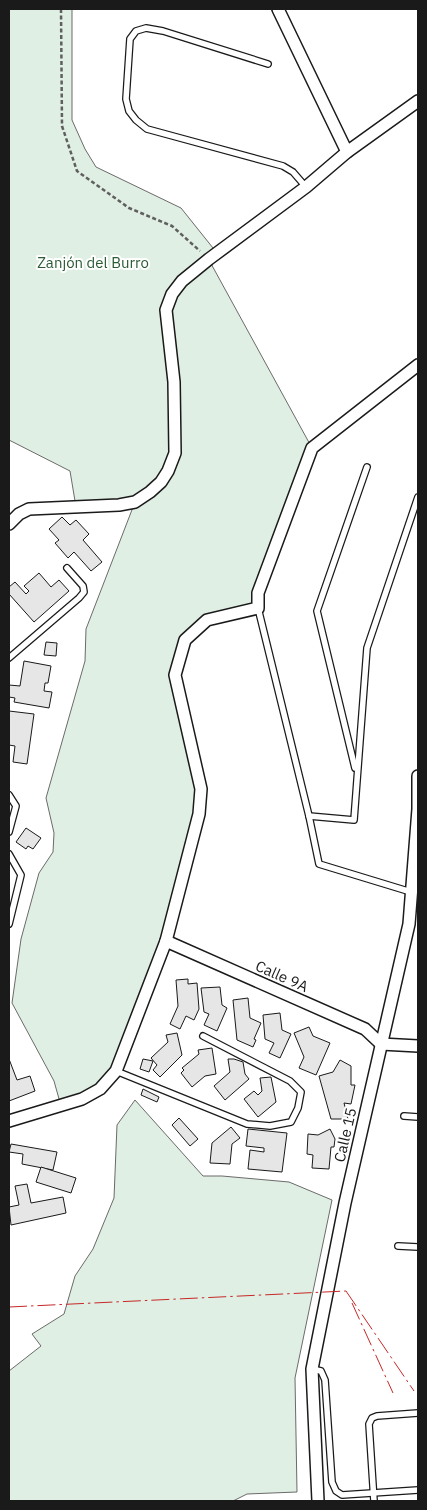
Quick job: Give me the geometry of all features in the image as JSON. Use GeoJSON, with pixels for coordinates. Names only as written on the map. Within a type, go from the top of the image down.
{"type":"FeatureCollection","features":[{"type":"Feature","properties":{"kind":"street"},"geometry":{"type":"LineString","coordinates":[[278,9],[347,152]]}},
{"type":"Feature","properties":{"kind":"street"},"geometry":{"type":"LineString","coordinates":[[9,524],[29,509],[119,505],[135,502],[161,482],[168,471],[175,453],[174,382],[166,310],[172,294],[182,281],[209,259],[306,187],[347,152],[418,101]]}},
{"type":"Feature","properties":{"kind":"street"},"geometry":{"type":"LineString","coordinates":[[9,1121],[82,1099],[100,1089],[116,1071],[166,941],[199,814],[201,789],[175,675],[185,640],[207,620],[258,608],[258,593],[312,448],[418,365]]}},
{"type":"Feature","properties":{"kind":"street","name":"Calle 15"},"geometry":{"type":"LineString","coordinates":[[318,1501],[312,1369],[345,1203],[409,924],[418,809],[418,776]]}},
{"type":"Feature","properties":{"kind":"street","name":"Calle 9A"},"geometry":{"type":"LineString","coordinates":[[166,941],[365,1029],[381,1044]]}},
{"type":"Feature","properties":{"kind":"street"},"geometry":{"type":"LineString","coordinates":[[381,1044],[418,1046]]}},
{"type":"Feature","properties":{"kind":"lane"},"geometry":{"type":"LineString","coordinates":[[268,64],[163,31],[146,28],[136,31],[130,39],[126,99],[128,111],[147,129],[282,166],[293,172],[306,187]]}},
{"type":"Feature","properties":{"kind":"lane"},"geometry":{"type":"LineString","coordinates":[[356,773],[317,611],[367,467]]}},
{"type":"Feature","properties":{"kind":"lane"},"geometry":{"type":"LineString","coordinates":[[309,816],[354,820],[356,773],[367,648],[418,496]]}},
{"type":"Feature","properties":{"kind":"lane"},"geometry":{"type":"LineString","coordinates":[[9,658],[84,592],[83,586],[67,568]]}},
{"type":"Feature","properties":{"kind":"lane"},"geometry":{"type":"LineString","coordinates":[[258,608],[319,864],[411,892]]}},
{"type":"Feature","properties":{"kind":"lane"},"geometry":{"type":"LineString","coordinates":[[9,795],[16,806],[9,832]]}},
{"type":"Feature","properties":{"kind":"lane"},"geometry":{"type":"LineString","coordinates":[[9,854],[21,874],[9,924]]}},
{"type":"Feature","properties":{"kind":"lane"},"geometry":{"type":"LineString","coordinates":[[116,1071],[247,1124],[270,1126],[291,1122],[298,1108],[301,1092],[290,1081],[203,1036]]}},
{"type":"Feature","properties":{"kind":"lane"},"geometry":{"type":"LineString","coordinates":[[404,1116],[418,1117]]}},
{"type":"Feature","properties":{"kind":"lane"},"geometry":{"type":"LineString","coordinates":[[398,1246],[418,1247]]}},
{"type":"Feature","properties":{"kind":"lane"},"geometry":{"type":"LineString","coordinates":[[312,1369],[321,1371],[325,1380],[332,1482],[336,1491],[342,1495],[418,1490]]}},
{"type":"Feature","properties":{"kind":"lane"},"geometry":{"type":"LineString","coordinates":[[374,1501],[369,1424],[372,1418],[418,1413]]}},
{"type":"Feature","properties":{"kind":"path"},"geometry":{"type":"LineString","coordinates":[[61,9],[62,126],[76,171],[129,208],[172,226],[209,259]]}},
{"type":"Feature","properties":{"kind":"green space","name":"Zanjón del Burro"},"geometry":{"type":"Polygon","coordinates":[[[9,9],[72,9],[72,120],[85,149],[96,167],[181,208],[217,253],[209,260],[312,448],[258,608],[207,620],[185,640],[175,675],[201,789],[166,941],[116,1071],[100,1089],[61,1106],[54,1081],[12,1003],[21,939],[39,873],[53,852],[54,833],[46,798],[85,661],[86,629],[135,502],[76,507],[70,471],[9,440],[9,9]]]}},
{"type":"Feature","properties":{"kind":"green space"},"geometry":{"type":"Polygon","coordinates":[[[135,1100],[203,1176],[289,1182],[332,1200],[295,1378],[297,1492],[247,1494],[233,1501],[9,1501],[9,1371],[41,1346],[32,1334],[64,1314],[75,1276],[93,1249],[114,1198],[117,1125],[135,1100]]]}},
{"type":"Feature","properties":{"kind":"building"},"geometry":{"type":"Polygon","coordinates":[[[62,517],[70,525],[76,520],[89,534],[83,540],[102,562],[91,571],[74,552],[68,558],[55,543],[59,540],[49,529],[62,517]]]}},
{"type":"Feature","properties":{"kind":"building"},"geometry":{"type":"Polygon","coordinates":[[[39,573],[51,587],[59,580],[69,591],[34,622],[9,594],[9,587],[15,582],[26,594],[29,591],[24,586],[39,573]]]}},
{"type":"Feature","properties":{"kind":"building"},"geometry":{"type":"Polygon","coordinates":[[[46,642],[57,643],[56,656],[44,655],[46,642]]]}},
{"type":"Feature","properties":{"kind":"building"},"geometry":{"type":"Polygon","coordinates":[[[24,661],[51,666],[48,683],[45,683],[44,691],[52,692],[49,708],[14,702],[15,698],[9,697],[9,685],[20,686],[24,661]]]}},
{"type":"Feature","properties":{"kind":"building"},"geometry":{"type":"Polygon","coordinates":[[[9,711],[34,714],[27,764],[13,762],[15,746],[9,745],[9,711]]]}},
{"type":"Feature","properties":{"kind":"building"},"geometry":{"type":"Polygon","coordinates":[[[26,828],[41,838],[33,849],[28,846],[26,849],[16,842],[26,828]]]}},
{"type":"Feature","properties":{"kind":"building"},"geometry":{"type":"Polygon","coordinates":[[[188,979],[188,984],[197,983],[199,1009],[194,1020],[186,1016],[180,1029],[170,1024],[178,1006],[176,980],[188,979]]]}},
{"type":"Feature","properties":{"kind":"building"},"geometry":{"type":"Polygon","coordinates":[[[220,987],[222,1005],[227,1008],[217,1031],[204,1025],[209,1014],[204,1012],[201,988],[220,987]]]}},
{"type":"Feature","properties":{"kind":"building"},"geometry":{"type":"Polygon","coordinates":[[[248,998],[250,1018],[261,1023],[254,1039],[256,1040],[253,1047],[237,1040],[233,1000],[248,998]]]}},
{"type":"Feature","properties":{"kind":"building"},"geometry":{"type":"Polygon","coordinates":[[[280,1013],[282,1030],[291,1034],[280,1058],[269,1053],[274,1043],[265,1039],[263,1015],[280,1013]]]}},
{"type":"Feature","properties":{"kind":"building"},"geometry":{"type":"Polygon","coordinates":[[[309,1027],[313,1036],[330,1043],[316,1075],[299,1068],[304,1057],[294,1033],[309,1027]]]}},
{"type":"Feature","properties":{"kind":"building"},"geometry":{"type":"Polygon","coordinates":[[[177,1033],[182,1055],[160,1077],[153,1070],[157,1065],[151,1058],[168,1042],[166,1035],[177,1033]]]}},
{"type":"Feature","properties":{"kind":"building"},"geometry":{"type":"Polygon","coordinates":[[[212,1048],[216,1074],[205,1076],[192,1087],[181,1073],[184,1070],[182,1068],[199,1054],[198,1050],[212,1048]]]}},
{"type":"Feature","properties":{"kind":"building"},"geometry":{"type":"Polygon","coordinates":[[[9,1059],[17,1080],[30,1076],[35,1091],[9,1101],[9,1059]]]}},
{"type":"Feature","properties":{"kind":"building"},"geometry":{"type":"Polygon","coordinates":[[[143,1059],[153,1061],[149,1072],[140,1069],[143,1059]]]}},
{"type":"Feature","properties":{"kind":"building"},"geometry":{"type":"Polygon","coordinates":[[[228,1059],[243,1062],[245,1074],[249,1079],[225,1100],[214,1086],[230,1072],[228,1059]]]}},
{"type":"Feature","properties":{"kind":"building"},"geometry":{"type":"Polygon","coordinates":[[[340,1060],[351,1066],[351,1085],[355,1085],[351,1104],[344,1103],[348,1119],[331,1119],[319,1076],[333,1072],[340,1060]]]}},
{"type":"Feature","properties":{"kind":"building"},"geometry":{"type":"Polygon","coordinates":[[[271,1077],[276,1102],[258,1117],[244,1099],[254,1091],[258,1095],[262,1091],[260,1078],[271,1077]]]}},
{"type":"Feature","properties":{"kind":"building"},"geometry":{"type":"Polygon","coordinates":[[[143,1089],[159,1097],[157,1102],[141,1095],[143,1089]]]}},
{"type":"Feature","properties":{"kind":"building"},"geometry":{"type":"Polygon","coordinates":[[[179,1118],[198,1139],[190,1146],[172,1125],[179,1118]]]}},
{"type":"Feature","properties":{"kind":"building"},"geometry":{"type":"Polygon","coordinates":[[[231,1127],[240,1138],[232,1144],[230,1164],[210,1163],[212,1143],[231,1127]]]}},
{"type":"Feature","properties":{"kind":"building"},"geometry":{"type":"Polygon","coordinates":[[[248,1129],[287,1133],[282,1172],[248,1169],[250,1150],[264,1152],[264,1148],[246,1146],[248,1129]]]}},
{"type":"Feature","properties":{"kind":"building"},"geometry":{"type":"Polygon","coordinates":[[[330,1129],[335,1139],[334,1147],[331,1147],[329,1169],[312,1168],[313,1155],[307,1154],[308,1134],[318,1135],[330,1129]]]}},
{"type":"Feature","properties":{"kind":"building"},"geometry":{"type":"Polygon","coordinates":[[[11,1144],[57,1152],[53,1170],[22,1164],[23,1154],[9,1152],[11,1144]]]}},
{"type":"Feature","properties":{"kind":"building"},"geometry":{"type":"Polygon","coordinates":[[[41,1167],[76,1178],[71,1193],[36,1182],[41,1167]]]}},
{"type":"Feature","properties":{"kind":"building"},"geometry":{"type":"Polygon","coordinates":[[[27,1184],[31,1203],[63,1197],[66,1213],[11,1225],[9,1207],[19,1205],[15,1186],[27,1184]]]}},
{"type":"Feature","properties":{"kind":"power"},"geometry":{"type":"LineString","coordinates":[[346,1291],[414,1391]]}},
{"type":"Feature","properties":{"kind":"power"},"geometry":{"type":"LineString","coordinates":[[9,1307],[346,1291]]}},
{"type":"Feature","properties":{"kind":"power"},"geometry":{"type":"LineString","coordinates":[[352,1303],[393,1393]]}}]}
